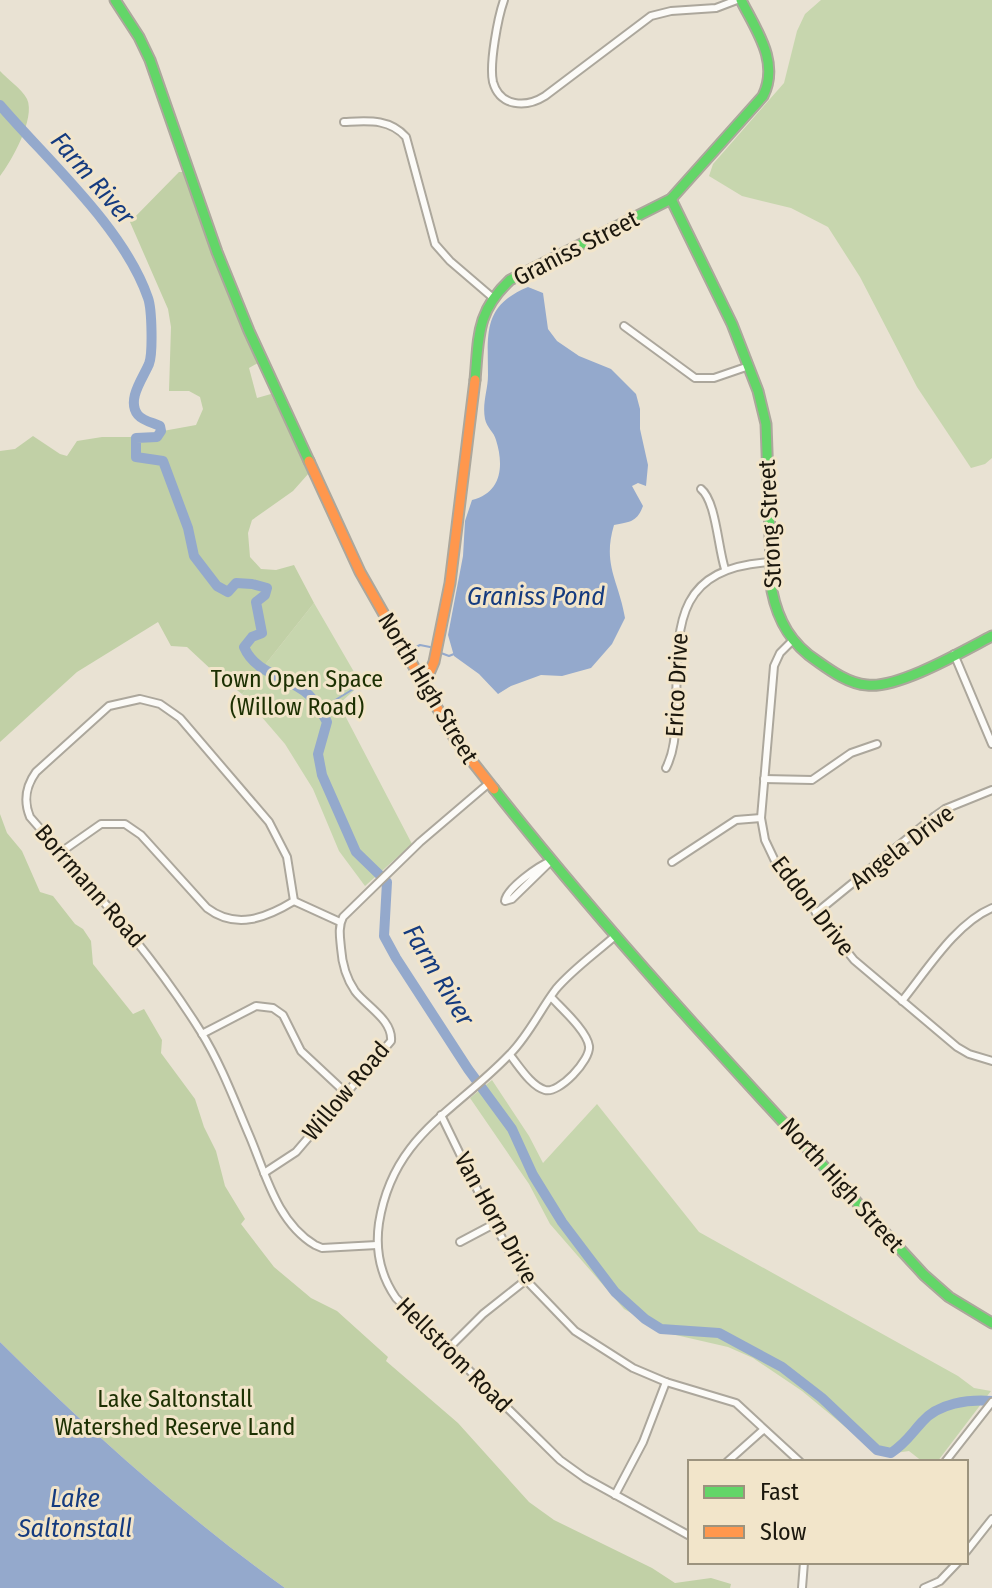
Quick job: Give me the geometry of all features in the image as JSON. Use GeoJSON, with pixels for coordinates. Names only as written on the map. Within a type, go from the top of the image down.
{"type":"FeatureCollection","features":[{"type":"Feature","properties":{"kind":"main road","name":"North High Street"},"geometry":{"type":"LineString","coordinates":[[115,0],[150,60],[217,252],[249,331],[360,572],[456,741],[615,936],[924,1275],[949,1297],[992,1323]]}},
{"type":"Feature","properties":{"kind":"main road","name":"Graniss Street"},"geometry":{"type":"LineString","coordinates":[[424,685],[431,672],[448,596],[469,443],[478,336],[484,312],[492,297],[510,280],[671,199],[763,96],[772,81],[771,66],[739,0]]}},
{"type":"Feature","properties":{"kind":"main road","name":"Strong Street"},"geometry":{"type":"LineString","coordinates":[[671,199],[728,314],[765,416],[775,607],[792,641],[819,664],[865,686],[887,682],[992,636]]}},
{"type":"Feature","properties":{"kind":"street"},"geometry":{"type":"LineString","coordinates":[[504,0],[493,68],[494,83],[504,98],[521,105],[545,96],[651,16],[671,11],[716,8],[739,0]]}},
{"type":"Feature","properties":{"kind":"street"},"geometry":{"type":"LineString","coordinates":[[344,122],[382,122],[392,125],[406,137],[435,244],[492,297]]}},
{"type":"Feature","properties":{"kind":"street"},"geometry":{"type":"LineString","coordinates":[[624,326],[695,378],[714,378],[749,366]]}},
{"type":"Feature","properties":{"kind":"street"},"geometry":{"type":"LineString","coordinates":[[701,489],[712,502],[716,537],[725,569],[771,562]]}},
{"type":"Feature","properties":{"kind":"street","name":"Erico Drive"},"geometry":{"type":"LineString","coordinates":[[666,768],[674,745],[681,621],[687,605],[699,589],[725,569]]}},
{"type":"Feature","properties":{"kind":"street","name":"Eddon Drive"},"geometry":{"type":"LineString","coordinates":[[792,641],[780,653],[774,666],[761,818],[765,840],[775,861],[854,960],[963,1051],[992,1061]]}},
{"type":"Feature","properties":{"kind":"street"},"geometry":{"type":"LineString","coordinates":[[954,654],[992,744]]}},
{"type":"Feature","properties":{"kind":"street","name":"Borrmann Road"},"geometry":{"type":"LineString","coordinates":[[294,901],[287,857],[269,822],[180,718],[167,708],[150,701],[128,700],[109,706],[32,777],[25,799],[27,811],[141,945],[202,1034],[282,1210],[309,1242],[322,1248],[377,1245]]}},
{"type":"Feature","properties":{"kind":"street"},"geometry":{"type":"LineString","coordinates":[[764,779],[812,780],[851,753],[877,744]]}},
{"type":"Feature","properties":{"kind":"street"},"geometry":{"type":"LineString","coordinates":[[61,852],[95,826],[119,822],[141,835],[207,908],[219,916],[243,921],[255,919],[294,901],[340,922],[346,912],[391,868],[488,784]]}},
{"type":"Feature","properties":{"kind":"street","name":"Angela Drive"},"geometry":{"type":"LineString","coordinates":[[816,913],[945,809],[992,790]]}},
{"type":"Feature","properties":{"kind":"street"},"geometry":{"type":"LineString","coordinates":[[672,862],[736,820],[761,818]]}},
{"type":"Feature","properties":{"kind":"street"},"geometry":{"type":"LineString","coordinates":[[551,861],[512,899],[505,901],[507,893],[541,865],[551,861]]}},
{"type":"Feature","properties":{"kind":"street"},"geometry":{"type":"LineString","coordinates":[[902,1001],[961,929],[976,915],[992,908]]}},
{"type":"Feature","properties":{"kind":"street","name":"Willow Road"},"geometry":{"type":"LineString","coordinates":[[264,1173],[296,1152],[389,1046],[392,1036],[390,1027],[364,1002],[349,981],[342,959],[340,922]]}},
{"type":"Feature","properties":{"kind":"street","name":"Hellstrom Road"},"geometry":{"type":"LineString","coordinates":[[615,936],[566,979],[510,1055],[409,1147],[390,1182],[380,1216],[377,1245],[390,1289],[560,1460],[585,1478],[688,1535]]}},
{"type":"Feature","properties":{"kind":"street"},"geometry":{"type":"LineString","coordinates":[[510,1055],[536,1085],[548,1091],[565,1083],[584,1061],[589,1052],[588,1040],[551,997]]}},
{"type":"Feature","properties":{"kind":"street"},"geometry":{"type":"LineString","coordinates":[[202,1034],[256,1006],[273,1008],[288,1022],[301,1051],[347,1094]]}},
{"type":"Feature","properties":{"kind":"street","name":"Van Horn Drive"},"geometry":{"type":"LineString","coordinates":[[441,1115],[494,1224],[526,1280],[575,1331],[633,1368],[666,1382],[736,1403],[798,1460]]}},
{"type":"Feature","properties":{"kind":"street"},"geometry":{"type":"LineString","coordinates":[[460,1242],[494,1224]]}},
{"type":"Feature","properties":{"kind":"street"},"geometry":{"type":"LineString","coordinates":[[448,1349],[483,1314],[526,1280]]}},
{"type":"Feature","properties":{"kind":"street"},"geometry":{"type":"LineString","coordinates":[[615,1495],[643,1442],[666,1382]]}},
{"type":"Feature","properties":{"kind":"street"},"geometry":{"type":"LineString","coordinates":[[947,1460],[992,1402]]}},
{"type":"Feature","properties":{"kind":"street"},"geometry":{"type":"LineString","coordinates":[[729,1460],[763,1430]]}},
{"type":"Feature","properties":{"kind":"street"},"geometry":{"type":"LineString","coordinates":[[968,1549],[992,1519]]}},
{"type":"Feature","properties":{"kind":"street"},"geometry":{"type":"LineString","coordinates":[[982,1531],[992,1535]]}},
{"type":"Feature","properties":{"kind":"street"},"geometry":{"type":"LineString","coordinates":[[802,1588],[804,1564]]}},
{"type":"Feature","properties":{"kind":"street"},"geometry":{"type":"LineString","coordinates":[[924,1588],[942,1584],[957,1564]]}},
{"type":"Feature","properties":{"kind":"green space"},"geometry":{"type":"Polygon","coordinates":[[[821,0],[992,0],[992,458],[985,464],[971,468],[917,387],[860,277],[828,227],[791,208],[742,196],[709,176],[713,164],[784,83],[797,31],[805,14],[821,0]]]}},
{"type":"Feature","properties":{"kind":"green space"},"geometry":{"type":"Polygon","coordinates":[[[0,71],[25,95],[29,107],[21,139],[0,176],[0,71]]]}},
{"type":"Feature","properties":{"kind":"green space"},"geometry":{"type":"Polygon","coordinates":[[[179,172],[184,172],[218,268],[258,363],[249,368],[257,398],[271,394],[309,473],[293,491],[252,520],[248,533],[250,557],[261,569],[276,570],[294,565],[314,603],[242,694],[187,647],[171,646],[158,622],[77,672],[0,742],[0,451],[15,449],[33,436],[67,456],[77,441],[130,437],[196,425],[203,409],[200,397],[189,391],[169,391],[171,327],[168,309],[130,222],[179,172]]]}},
{"type":"Feature","properties":{"kind":"green space","name":"Town Open Space (Willow Road)"},"geometry":{"type":"Polygon","coordinates":[[[314,603],[361,684],[339,704],[412,844],[365,886],[339,851],[313,789],[285,744],[242,694],[314,603]]]}},
{"type":"Feature","properties":{"kind":"green space","name":"Lake Saltonstall Watershed Reserve Land"},"geometry":{"type":"Polygon","coordinates":[[[0,814],[7,833],[22,851],[40,892],[53,896],[91,941],[93,964],[133,1014],[144,1009],[162,1040],[161,1053],[195,1099],[216,1151],[225,1186],[245,1219],[241,1224],[274,1267],[311,1298],[337,1311],[388,1357],[386,1361],[458,1423],[529,1502],[554,1520],[652,1568],[675,1583],[711,1578],[731,1584],[730,1588],[285,1588],[138,1471],[0,1342],[0,814]]]}},
{"type":"Feature","properties":{"kind":"green space"},"geometry":{"type":"Polygon","coordinates":[[[492,1080],[543,1163],[597,1104],[699,1232],[958,1376],[974,1388],[991,1391],[939,1460],[920,1460],[909,1451],[888,1454],[872,1449],[802,1391],[753,1358],[728,1347],[667,1333],[624,1309],[550,1224],[529,1184],[470,1098],[492,1080]]]}},
{"type":"Feature","properties":{"kind":"water","name":"Graniss Pond"},"geometry":{"type":"Polygon","coordinates":[[[528,287],[543,293],[548,329],[557,341],[579,356],[611,369],[636,394],[648,465],[646,486],[638,483],[632,486],[643,506],[641,511],[632,520],[614,525],[611,539],[611,562],[625,618],[612,644],[591,668],[562,676],[541,675],[498,694],[479,674],[454,656],[448,635],[463,556],[465,521],[472,500],[490,491],[500,468],[496,440],[484,413],[491,323],[502,303],[528,287]]]}},
{"type":"Feature","properties":{"kind":"water","name":"Lake Saltonstall"},"geometry":{"type":"Polygon","coordinates":[[[0,1342],[138,1471],[285,1588],[0,1588],[0,1342]]]}},
{"type":"Feature","properties":{"kind":"waterway","name":"Farm River"},"geometry":{"type":"LineString","coordinates":[[0,105],[83,196],[122,246],[137,272],[148,298],[151,342],[149,364],[134,403],[138,415],[160,426],[161,431],[157,437],[136,438],[136,457],[163,461],[188,528],[194,556],[217,586],[228,592],[236,583],[267,588],[265,595],[256,602],[262,633],[252,637],[244,647],[256,664],[309,695],[327,722],[318,754],[322,775],[356,852],[387,882],[384,936],[468,1069],[512,1129],[533,1175],[562,1222],[615,1292],[661,1329],[719,1333],[782,1367],[822,1398],[877,1450],[891,1453],[929,1416],[945,1406],[992,1401]]}},
{"type":"Feature","properties":{"kind":"waterway"},"geometry":{"type":"LineString","coordinates":[[410,650],[420,645],[430,647]]}},
{"type":"Feature","properties":{"kind":"waterway"},"geometry":{"type":"LineString","coordinates":[[441,653],[454,654]]}},
{"type":"Feature","properties":{"kind":"waterway"},"geometry":{"type":"LineString","coordinates":[[332,702],[355,688]]}},
{"type":"Feature","properties":{"kind":"waterway","name":"Farm River"},"geometry":{"type":"LineString","coordinates":[[321,710],[325,707]]}},
{"type":"Feature","properties":{"kind":"traffic: fast"},"geometry":{"type":"LineString","coordinates":[[115,0],[150,60],[217,252],[249,331],[309,461]]}},
{"type":"Feature","properties":{"kind":"traffic: fast"},"geometry":{"type":"LineString","coordinates":[[475,380],[479,337],[485,314],[510,280],[671,199],[763,96],[768,83],[767,59],[764,46],[741,0]]}},
{"type":"Feature","properties":{"kind":"traffic: fast"},"geometry":{"type":"LineString","coordinates":[[671,199],[732,324],[758,391],[766,424],[772,591],[782,622],[793,639],[834,673],[854,682],[880,685],[913,675],[992,636]]}},
{"type":"Feature","properties":{"kind":"traffic: fast"},"geometry":{"type":"LineString","coordinates":[[494,789],[650,976],[924,1275],[949,1297],[992,1323]]}},
{"type":"Feature","properties":{"kind":"traffic: slow"},"geometry":{"type":"LineString","coordinates":[[424,685],[434,662],[450,583],[475,380]]}},
{"type":"Feature","properties":{"kind":"traffic: slow"},"geometry":{"type":"LineString","coordinates":[[309,461],[360,572],[456,741],[494,789]]}}]}
